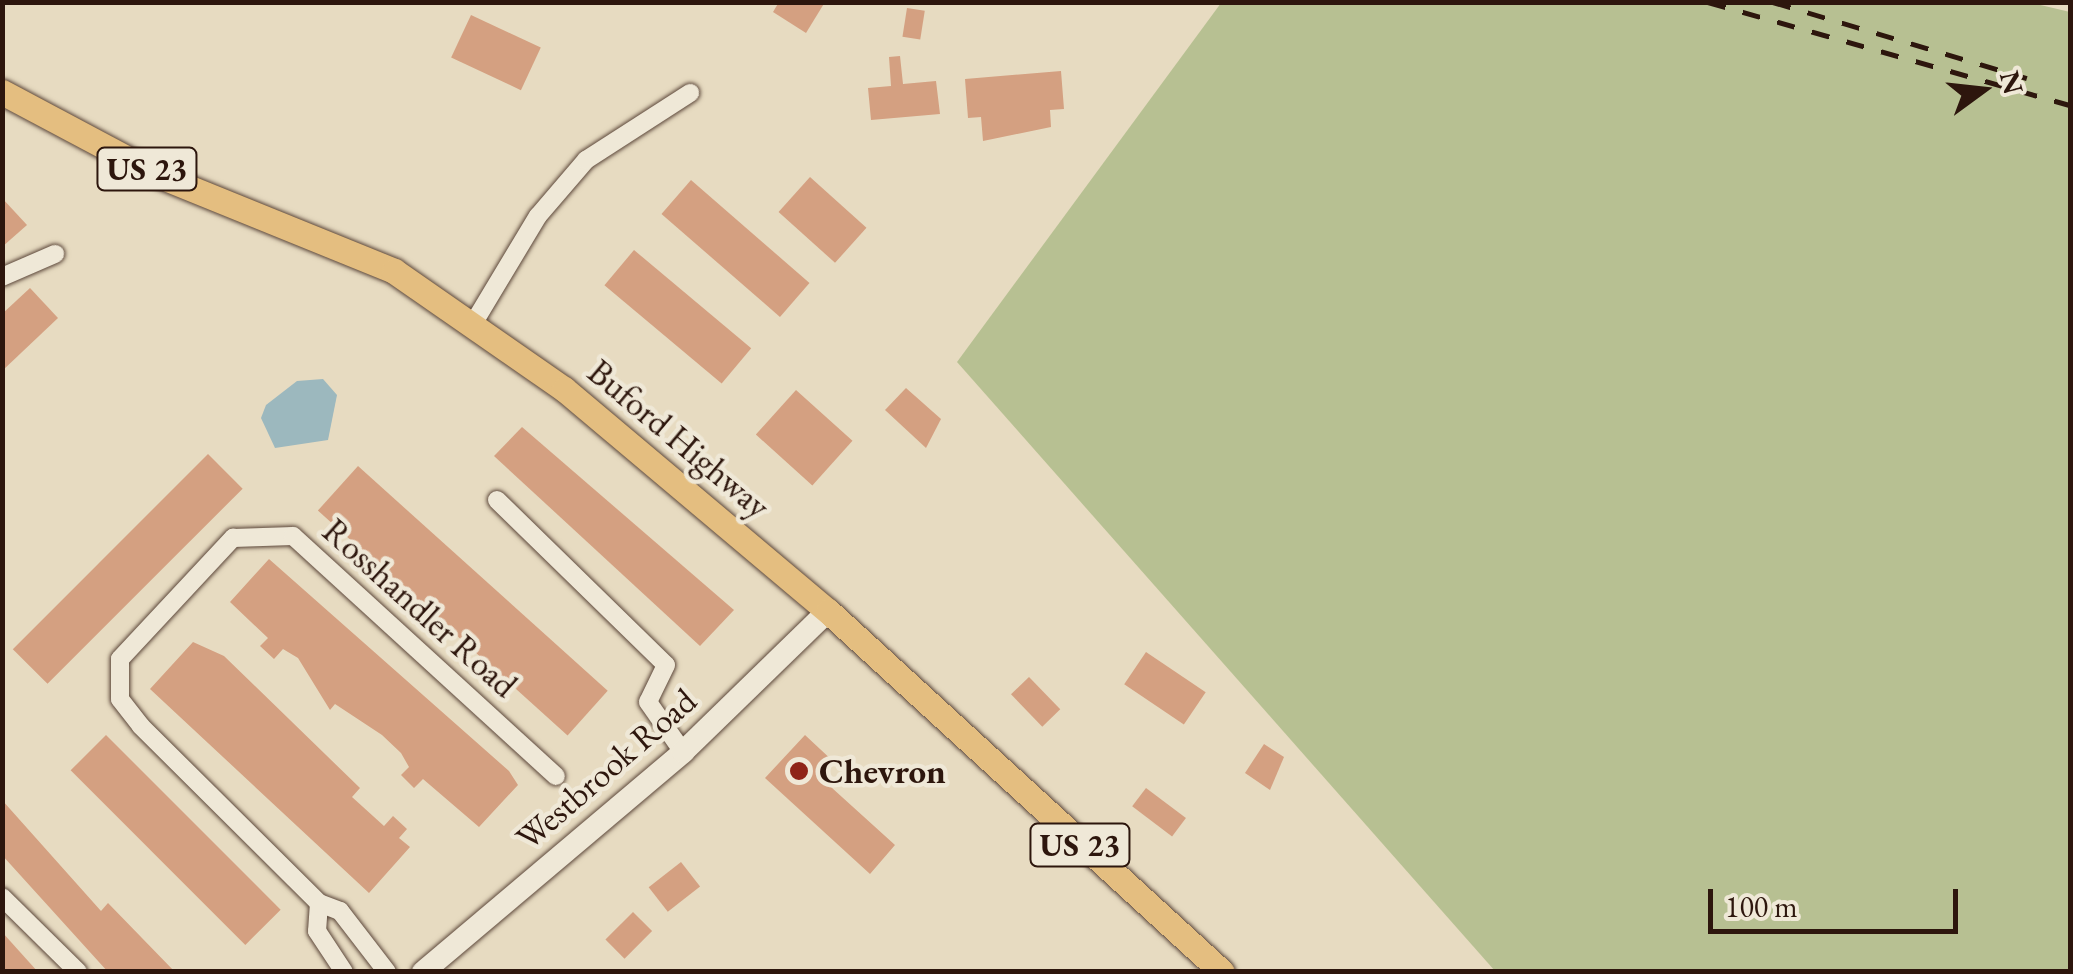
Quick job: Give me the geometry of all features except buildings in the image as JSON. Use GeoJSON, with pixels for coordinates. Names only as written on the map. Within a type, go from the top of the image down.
{"type":"FeatureCollection","features":[{"type":"Feature","properties":{"kind":"main road","name":"Buford Highway"},"geometry":{"type":"LineString","coordinates":[[2,92],[158,175],[394,271],[473,324],[662,467],[828,610],[1222,972]]}},
{"type":"Feature","properties":{"kind":"street"},"geometry":{"type":"LineString","coordinates":[[473,324],[538,216],[586,160],[690,94]]}},
{"type":"Feature","properties":{"kind":"street"},"geometry":{"type":"LineString","coordinates":[[2,277],[55,254]]}},
{"type":"Feature","properties":{"kind":"street"},"geometry":{"type":"LineString","coordinates":[[497,500],[666,666],[648,702],[683,752]]}},
{"type":"Feature","properties":{"kind":"street","name":"Rosshandler Road"},"geometry":{"type":"LineString","coordinates":[[387,972],[340,912],[319,903],[120,698],[120,659],[232,538],[293,536],[556,776]]}},
{"type":"Feature","properties":{"kind":"street","name":"Westbrook Road"},"geometry":{"type":"LineString","coordinates":[[423,972],[683,752],[828,610]]}},
{"type":"Feature","properties":{"kind":"street"},"geometry":{"type":"LineString","coordinates":[[2,897],[78,972]]}},
{"type":"Feature","properties":{"kind":"street"},"geometry":{"type":"LineString","coordinates":[[319,903],[317,931],[344,972]]}},
{"type":"Feature","properties":{"kind":"green space"},"geometry":{"type":"Polygon","coordinates":[[[1221,3],[2032,3],[2070,12],[2070,971],[1495,971],[957,362],[1221,3]]]}},
{"type":"Feature","properties":{"kind":"water"},"geometry":{"type":"Polygon","coordinates":[[[323,379],[337,395],[328,440],[275,448],[261,418],[266,405],[297,381],[323,379]]]}},
{"type":"Feature","properties":{"kind":"railway"},"geometry":{"type":"LineString","coordinates":[[1708,2],[2070,105]]}},
{"type":"Feature","properties":{"kind":"railway"},"geometry":{"type":"LineString","coordinates":[[1773,2],[2027,78]]}},
{"type":"Feature","properties":{"kind":"place","name":"Chevron"},"geometry":{"type":"Point","coordinates":[799,771]}}]}
